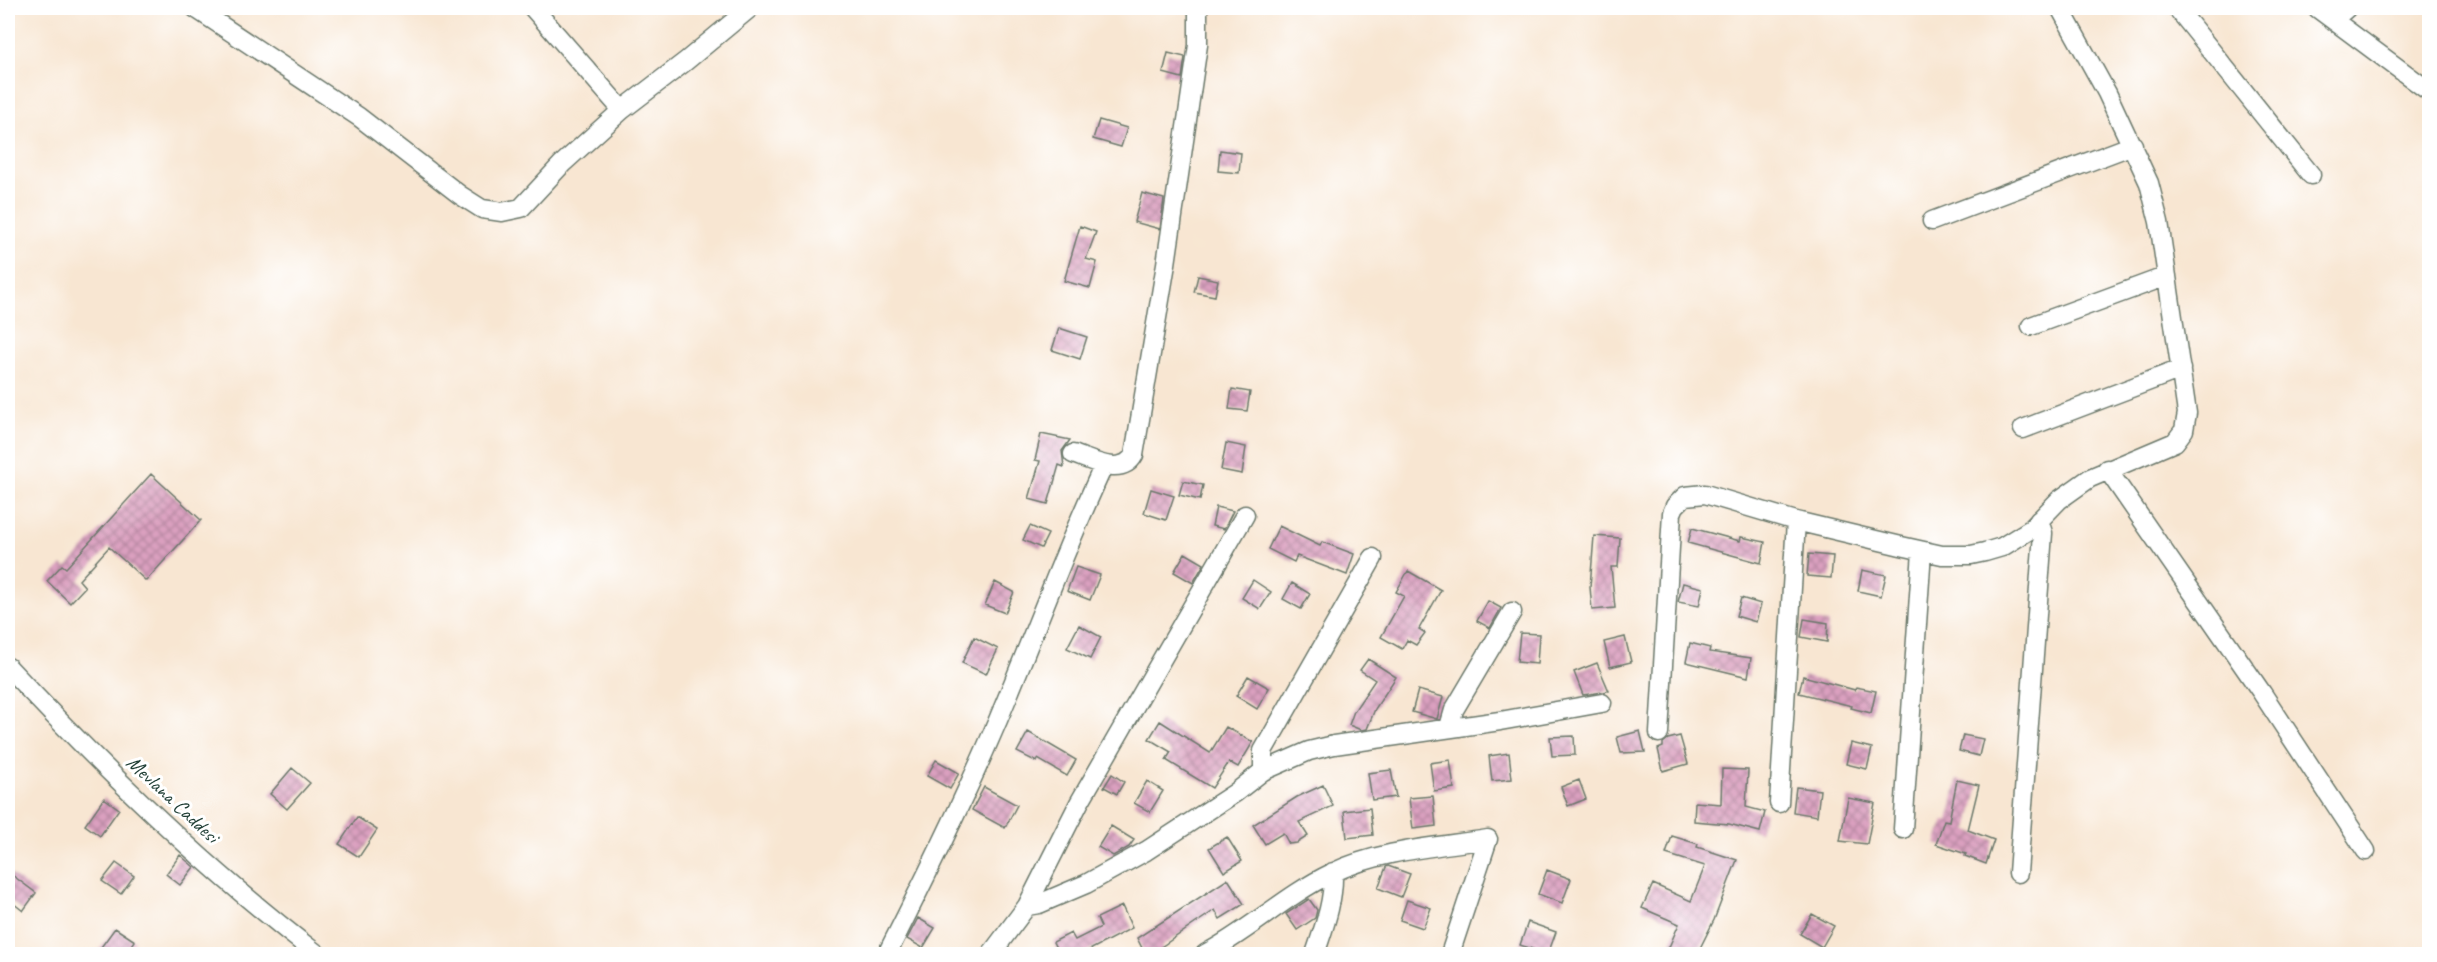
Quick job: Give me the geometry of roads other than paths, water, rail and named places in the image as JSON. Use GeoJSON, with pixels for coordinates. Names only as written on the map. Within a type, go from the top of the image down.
{"type":"FeatureCollection","features":[{"type":"Feature","properties":{"kind":"street"},"geometry":{"type":"LineString","coordinates":[[195,8],[359,117],[460,195],[482,209],[502,212],[521,208],[562,164],[622,110],[750,8]]}},
{"type":"Feature","properties":{"kind":"street"},"geometry":{"type":"LineString","coordinates":[[533,8],[622,110]]}},
{"type":"Feature","properties":{"kind":"street"},"geometry":{"type":"LineString","coordinates":[[1073,454],[1104,465],[1123,466],[1131,461],[1134,455],[1196,57],[1198,8]]}},
{"type":"Feature","properties":{"kind":"street"},"geometry":{"type":"LineString","coordinates":[[1659,733],[1672,513],[1675,506],[1685,496],[1705,494],[1796,521],[1922,550],[1956,555],[1985,552],[2017,539],[2031,529],[2074,488],[2107,469],[2175,442],[2180,437],[2187,422],[2187,413],[2159,222],[2151,192],[2133,145],[2060,8]]}},
{"type":"Feature","properties":{"kind":"street"},"geometry":{"type":"LineString","coordinates":[[2177,8],[2311,175]]}},
{"type":"Feature","properties":{"kind":"street"},"geometry":{"type":"LineString","coordinates":[[2317,8],[2430,92]]}},
{"type":"Feature","properties":{"kind":"street"},"geometry":{"type":"LineString","coordinates":[[2333,20],[2347,8]]}},
{"type":"Feature","properties":{"kind":"street"},"geometry":{"type":"LineString","coordinates":[[1932,221],[2133,145]]}},
{"type":"Feature","properties":{"kind":"street"},"geometry":{"type":"LineString","coordinates":[[2031,326],[2167,276]]}},
{"type":"Feature","properties":{"kind":"street"},"geometry":{"type":"LineString","coordinates":[[2023,429],[2181,369]]}},
{"type":"Feature","properties":{"kind":"street"},"geometry":{"type":"LineString","coordinates":[[887,954],[959,809],[999,719],[1073,531],[1104,465]]}},
{"type":"Feature","properties":{"kind":"street"},"geometry":{"type":"LineString","coordinates":[[2107,469],[2262,693],[2366,851]]}},
{"type":"Feature","properties":{"kind":"street"},"geometry":{"type":"LineString","coordinates":[[991,954],[1027,906],[1079,803],[1245,515]]}},
{"type":"Feature","properties":{"kind":"street"},"geometry":{"type":"LineString","coordinates":[[2018,873],[2043,534],[2039,520]]}},
{"type":"Feature","properties":{"kind":"street"},"geometry":{"type":"LineString","coordinates":[[1779,803],[1796,521]]}},
{"type":"Feature","properties":{"kind":"street"},"geometry":{"type":"LineString","coordinates":[[1903,829],[1922,550]]}},
{"type":"Feature","properties":{"kind":"street"},"geometry":{"type":"LineString","coordinates":[[1263,771],[1263,751],[1373,558]]}},
{"type":"Feature","properties":{"kind":"street"},"geometry":{"type":"LineString","coordinates":[[1449,728],[1454,710],[1512,612]]}},
{"type":"Feature","properties":{"kind":"street","name":"Mevlana Caddesi"},"geometry":{"type":"LineString","coordinates":[[8,667],[52,714],[168,826],[264,914],[317,954]]}},
{"type":"Feature","properties":{"kind":"street"},"geometry":{"type":"LineString","coordinates":[[1027,906],[1040,904],[1086,884],[1146,851],[1235,793],[1263,771],[1309,751],[1334,745],[1523,718],[1602,703]]}},
{"type":"Feature","properties":{"kind":"street"},"geometry":{"type":"LineString","coordinates":[[1204,954],[1238,935],[1312,883],[1333,872],[1362,861],[1412,850],[1488,839],[1449,954]]}},
{"type":"Feature","properties":{"kind":"street"},"geometry":{"type":"LineString","coordinates":[[1315,954],[1330,908],[1333,872]]}}]}
